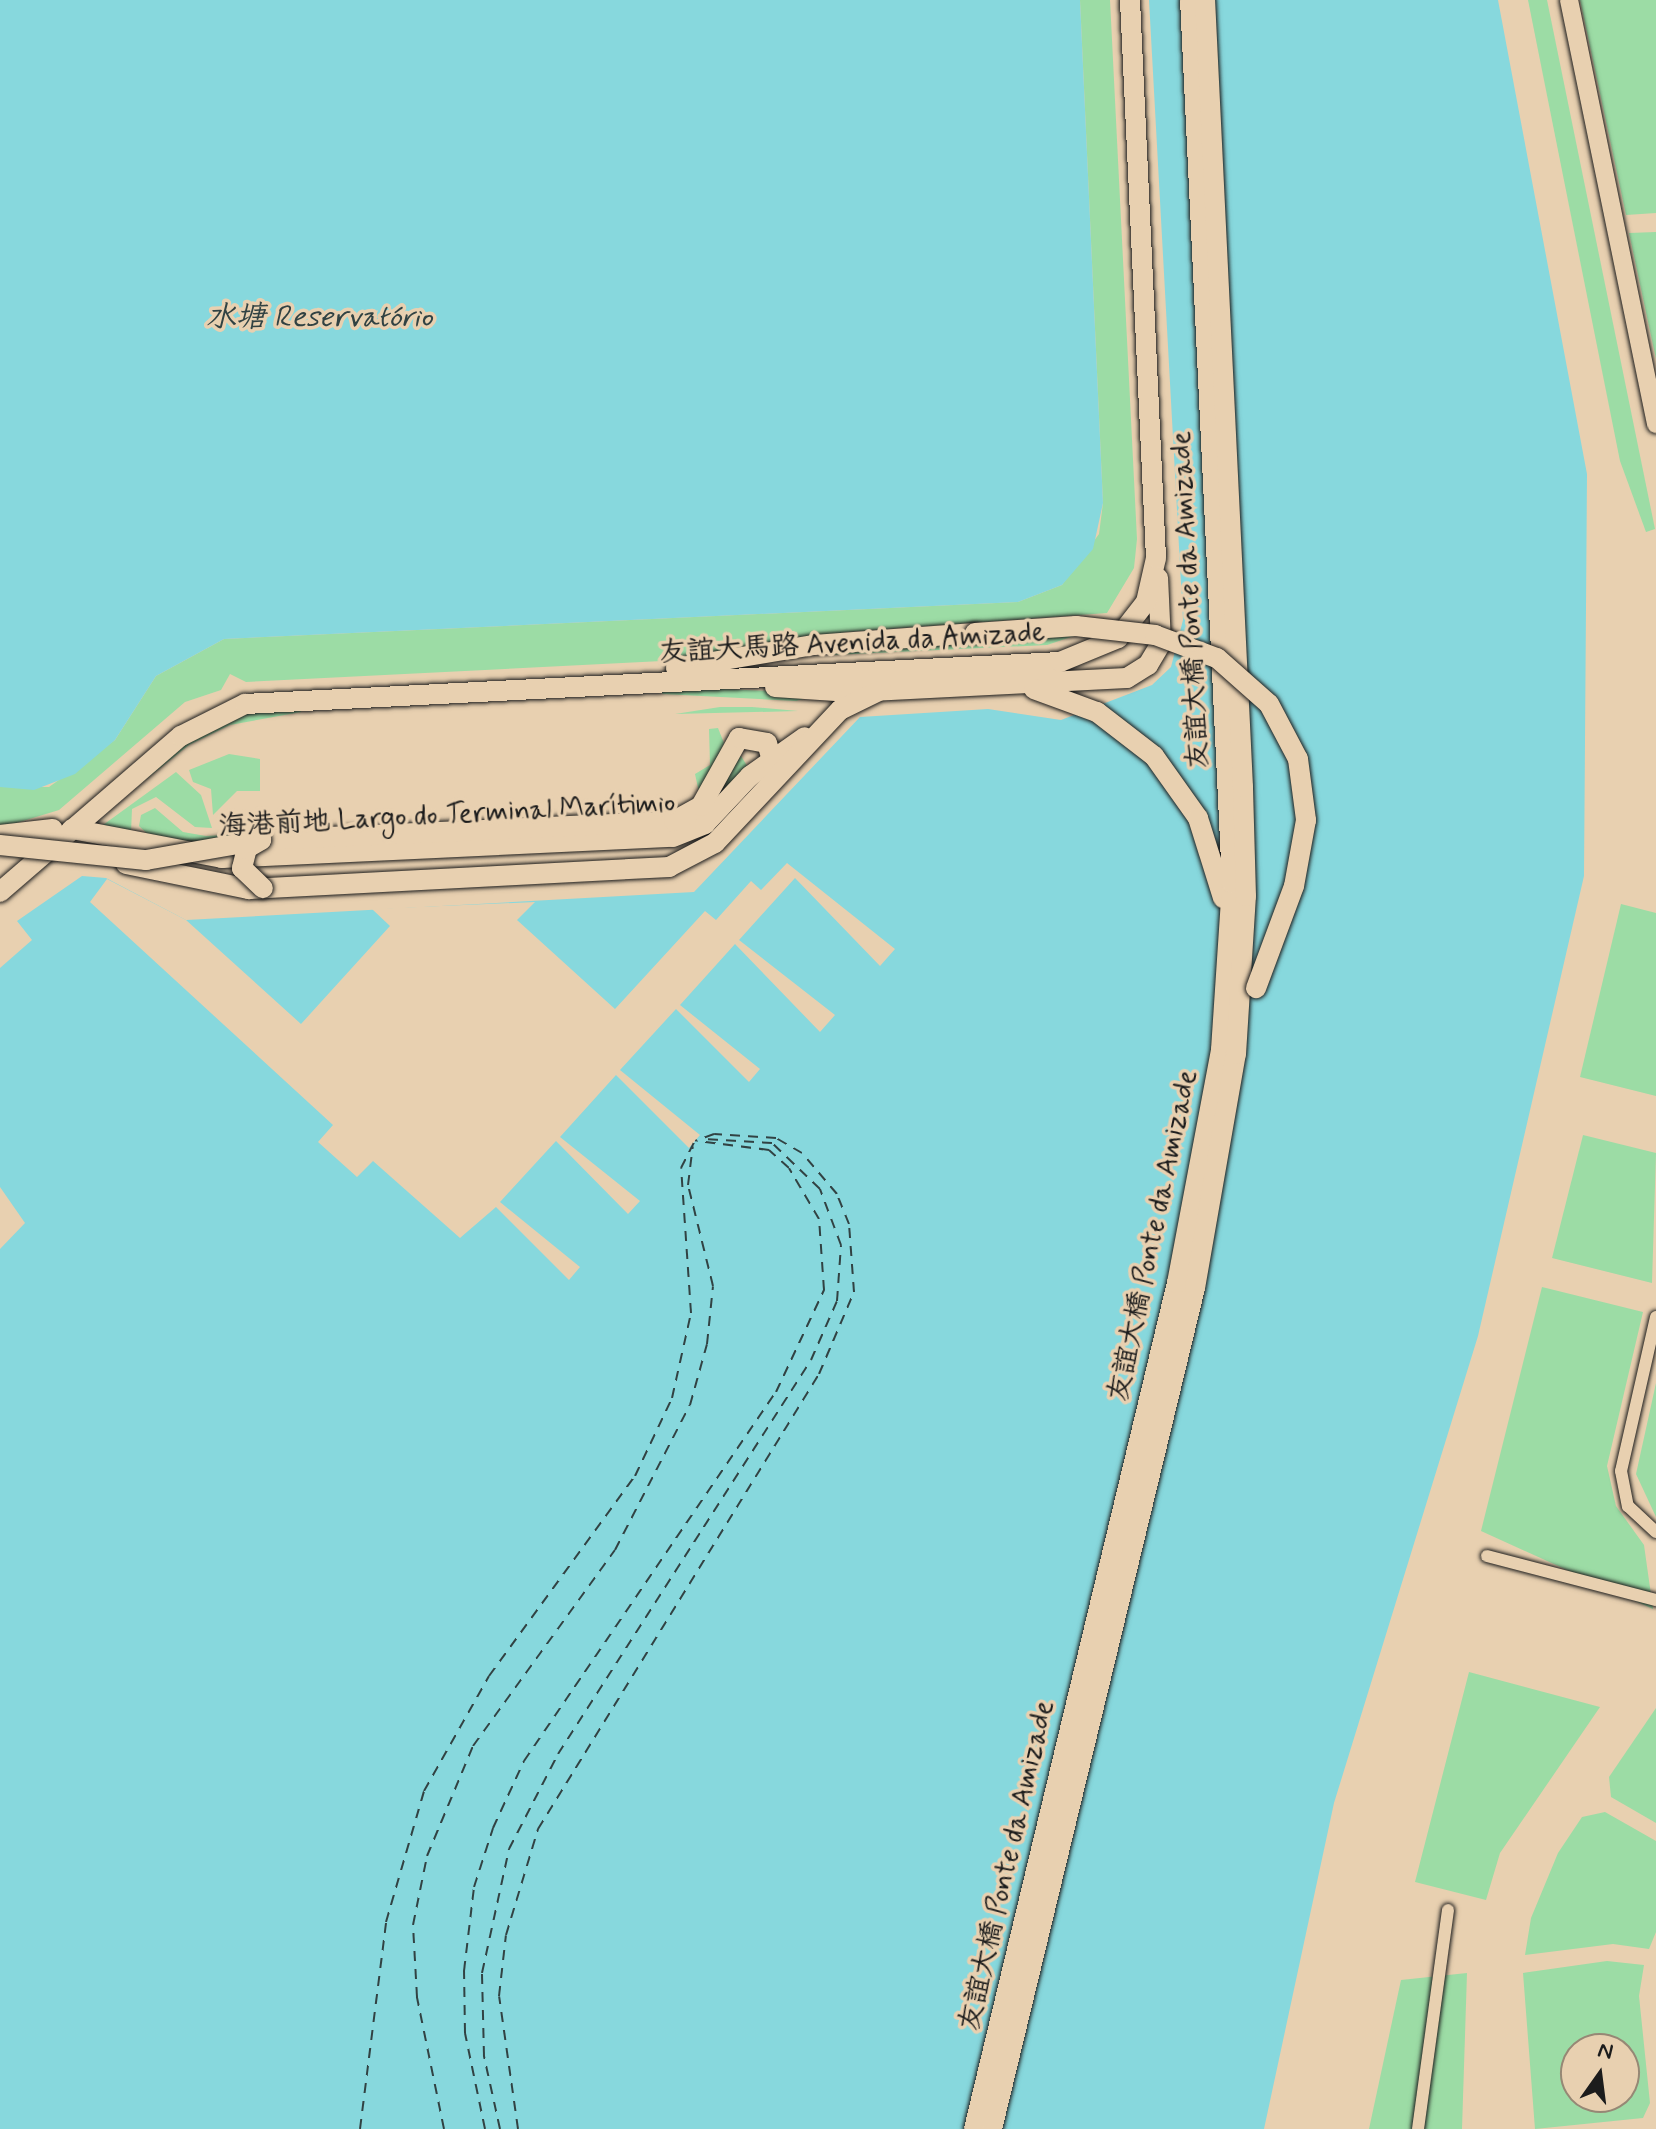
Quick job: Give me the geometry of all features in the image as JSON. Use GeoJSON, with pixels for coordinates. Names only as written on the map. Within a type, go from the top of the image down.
{"type":"FeatureCollection","features":[{"type":"Feature","properties":{"kind":"main road","name":"友誼大馬路 Avenida da Amizade"},"geometry":{"type":"LineString","coordinates":[[676,674],[1060,650],[1098,637],[1127,610],[1144,558],[1118,0]]}},
{"type":"Feature","properties":{"kind":"main road","name":"友誼大馬路 Avenida da Amizade"},"geometry":{"type":"LineString","coordinates":[[0,892],[63,829],[185,717],[241,692],[1078,659],[1111,643],[1137,618],[1156,558],[1130,0]]}},
{"type":"Feature","properties":{"kind":"main road","name":"友誼大橋 Ponte da Amizade"},"geometry":{"type":"LineString","coordinates":[[974,2129],[1204,1161],[1228,966],[1232,883],[1190,0]]}},
{"type":"Feature","properties":{"kind":"main road","name":"友誼大橋 Ponte da Amizade"},"geometry":{"type":"LineString","coordinates":[[992,2129],[1195,1288],[1236,1054],[1246,896],[1243,787],[1205,0]]}},
{"type":"Feature","properties":{"kind":"main road"},"geometry":{"type":"LineString","coordinates":[[1569,0],[1656,424]]}},
{"type":"Feature","properties":{"kind":"main road"},"geometry":{"type":"LineString","coordinates":[[676,674],[881,690],[1118,680],[1142,671],[1162,635],[1156,558]]}},
{"type":"Feature","properties":{"kind":"main road"},"geometry":{"type":"LineString","coordinates":[[676,674],[814,645],[1092,627],[1171,639],[1231,667],[1284,726],[1304,784],[1303,846],[1236,1054]]}},
{"type":"Feature","properties":{"kind":"main road"},"geometry":{"type":"LineString","coordinates":[[1011,685],[1052,694],[1118,725],[1185,795],[1220,880],[1228,966]]}},
{"type":"Feature","properties":{"kind":"main road"},"geometry":{"type":"LineString","coordinates":[[74,854],[263,888],[652,870],[694,858],[727,829],[758,781],[834,717],[881,690]]}},
{"type":"Feature","properties":{"kind":"main road","name":"海港前地 Largo do Terminal Marítimio"},"geometry":{"type":"LineString","coordinates":[[0,835],[63,829],[222,858],[673,837],[705,824],[758,781],[775,758],[834,717]]}},
{"type":"Feature","properties":{"kind":"main road"},"geometry":{"type":"LineString","coordinates":[[0,845],[146,860],[261,840],[680,820],[701,806],[725,758],[748,735],[767,743],[775,758]]}},
{"type":"Feature","properties":{"kind":"main road"},"geometry":{"type":"LineString","coordinates":[[725,758],[747,753],[758,781]]}},
{"type":"Feature","properties":{"kind":"main road","name":"友誼大馬路 Avenida da Amizade"},"geometry":{"type":"LineString","coordinates":[[0,875],[63,829]]}},
{"type":"Feature","properties":{"kind":"main road"},"geometry":{"type":"LineString","coordinates":[[261,840],[241,863],[246,879],[263,888]]}},
{"type":"Feature","properties":{"kind":"street"},"geometry":{"type":"LineString","coordinates":[[1656,1317],[1621,1471],[1628,1506],[1656,1532]]}},
{"type":"Feature","properties":{"kind":"street"},"geometry":{"type":"LineString","coordinates":[[1487,1556],[1656,1600]]}},
{"type":"Feature","properties":{"kind":"street"},"geometry":{"type":"LineString","coordinates":[[1418,2129],[1448,1910]]}},
{"type":"Feature","properties":{"kind":"green space"},"geometry":{"type":"Polygon","coordinates":[[[1080,0],[1110,0],[1137,539],[1134,568],[1107,613],[847,632],[662,661],[246,682],[230,674],[221,690],[185,702],[59,810],[0,828],[0,787],[49,787],[115,740],[156,676],[224,639],[1018,602],[1062,585],[1099,534],[1103,503],[1080,0]]]}},
{"type":"Feature","properties":{"kind":"green space"},"geometry":{"type":"Polygon","coordinates":[[[1528,0],[1547,0],[1655,529],[1646,532],[1620,461],[1528,0]]]}},
{"type":"Feature","properties":{"kind":"green space"},"geometry":{"type":"Polygon","coordinates":[[[1580,0],[1656,0],[1656,213],[1626,215],[1580,0]]]}},
{"type":"Feature","properties":{"kind":"green space"},"geometry":{"type":"Polygon","coordinates":[[[1656,232],[1656,359],[1629,233],[1656,232]]]}},
{"type":"Feature","properties":{"kind":"green space"},"geometry":{"type":"Polygon","coordinates":[[[1089,631],[1047,645],[832,655],[834,648],[1089,631]]]}},
{"type":"Feature","properties":{"kind":"green space"},"geometry":{"type":"Polygon","coordinates":[[[656,687],[823,693],[796,701],[663,694],[656,687]]]}},
{"type":"Feature","properties":{"kind":"green space"},"geometry":{"type":"Polygon","coordinates":[[[302,698],[301,712],[230,725],[189,745],[130,792],[130,785],[231,711],[302,698]]]}},
{"type":"Feature","properties":{"kind":"green space"},"geometry":{"type":"Polygon","coordinates":[[[720,707],[752,707],[798,711],[675,714],[720,707]]]}},
{"type":"Feature","properties":{"kind":"green space"},"geometry":{"type":"Polygon","coordinates":[[[718,728],[724,743],[700,797],[695,774],[710,765],[709,729],[718,728]]]}},
{"type":"Feature","properties":{"kind":"green space"},"geometry":{"type":"Polygon","coordinates":[[[229,754],[260,759],[260,791],[237,791],[213,815],[211,789],[193,782],[189,770],[229,754]]]}},
{"type":"Feature","properties":{"kind":"green space"},"geometry":{"type":"Polygon","coordinates":[[[741,756],[749,769],[704,818],[680,831],[223,851],[153,839],[139,826],[141,815],[155,808],[183,832],[206,836],[401,826],[401,840],[680,827],[702,814],[730,762],[741,756]]]}},
{"type":"Feature","properties":{"kind":"green space"},"geometry":{"type":"Polygon","coordinates":[[[176,772],[201,795],[212,828],[195,827],[156,797],[132,809],[131,832],[103,825],[176,772]]]}},
{"type":"Feature","properties":{"kind":"green space"},"geometry":{"type":"Polygon","coordinates":[[[1621,904],[1656,913],[1656,1096],[1580,1077],[1621,904]]]}},
{"type":"Feature","properties":{"kind":"green space"},"geometry":{"type":"Polygon","coordinates":[[[1583,1135],[1656,1153],[1652,1283],[1552,1258],[1583,1135]]]}},
{"type":"Feature","properties":{"kind":"green space"},"geometry":{"type":"Polygon","coordinates":[[[1542,1287],[1643,1312],[1607,1466],[1616,1506],[1644,1545],[1653,1609],[1481,1531],[1542,1287]]]}},
{"type":"Feature","properties":{"kind":"green space"},"geometry":{"type":"Polygon","coordinates":[[[1656,1383],[1656,1517],[1636,1474],[1656,1383]]]}},
{"type":"Feature","properties":{"kind":"green space"},"geometry":{"type":"Polygon","coordinates":[[[1469,1672],[1600,1707],[1500,1853],[1486,1900],[1415,1882],[1469,1672]]]}},
{"type":"Feature","properties":{"kind":"green space"},"geometry":{"type":"Polygon","coordinates":[[[1656,1708],[1656,1823],[1611,1797],[1609,1777],[1656,1708]]]}},
{"type":"Feature","properties":{"kind":"green space"},"geometry":{"type":"Polygon","coordinates":[[[1605,1812],[1656,1841],[1656,1932],[1649,1949],[1613,1944],[1525,1955],[1531,1918],[1558,1853],[1582,1817],[1605,1812]]]}},
{"type":"Feature","properties":{"kind":"green space"},"geometry":{"type":"Polygon","coordinates":[[[1607,1961],[1644,1965],[1639,1996],[1650,2103],[1643,2118],[1535,2129],[1523,1973],[1607,1961]]]}},
{"type":"Feature","properties":{"kind":"green space"},"geometry":{"type":"Polygon","coordinates":[[[1467,1973],[1462,2129],[1369,2129],[1401,1980],[1467,1973]]]}},
{"type":"Feature","properties":{"kind":"water","name":"水塘 Reservatório"},"geometry":{"type":"Polygon","coordinates":[[[0,0],[1080,0],[1103,503],[1093,549],[1062,585],[1018,602],[224,639],[156,676],[115,740],[75,774],[34,790],[0,787],[0,0]]]}},
{"type":"Feature","properties":{"kind":"water"},"geometry":{"type":"Polygon","coordinates":[[[1149,0],[1498,0],[1587,474],[1584,876],[1478,1336],[1334,1803],[1264,2129],[0,2129],[0,1249],[25,1223],[0,1187],[0,968],[32,940],[17,921],[82,876],[106,878],[186,920],[694,892],[860,717],[988,709],[1061,720],[1152,685],[1171,667],[1183,620],[1149,0]]]}},
{"type":"Feature","properties":{"kind":"pier"},"geometry":{"type":"Polygon","coordinates":[[[787,863],[895,949],[880,966],[795,878],[739,940],[835,1015],[820,1032],[735,944],[680,1005],[760,1069],[749,1082],[676,1009],[620,1070],[700,1135],[689,1148],[616,1075],[560,1137],[640,1201],[628,1214],[556,1141],[500,1202],[580,1267],[569,1280],[496,1207],[460,1238],[373,1161],[357,1177],[318,1142],[333,1125],[90,902],[107,879],[186,920],[301,1024],[390,926],[372,909],[535,902],[517,920],[615,1009],[705,911],[716,920],[751,881],[761,890],[787,863]]]}},
{"type":"Feature","properties":{"kind":"ferry route"},"geometry":{"type":"LineString","coordinates":[[518,2129],[499,1996],[506,1935],[538,1829],[819,1374],[854,1292],[849,1224],[837,1194],[802,1153],[776,1138],[714,1134],[695,1141]]}},
{"type":"Feature","properties":{"kind":"ferry route"},"geometry":{"type":"LineString","coordinates":[[500,2129],[484,2056],[482,1973],[509,1849],[558,1754],[811,1360],[837,1301],[841,1245],[820,1189],[772,1143],[704,1139]]}},
{"type":"Feature","properties":{"kind":"ferry route"},"geometry":{"type":"LineString","coordinates":[[485,2129],[465,2033],[464,1971],[474,1887],[493,1828],[524,1761],[776,1392],[824,1290],[819,1219],[789,1168],[769,1150],[698,1141]]}},
{"type":"Feature","properties":{"kind":"ferry route"},"geometry":{"type":"LineString","coordinates":[[360,2129],[386,1922],[424,1791],[489,1676],[635,1476],[672,1398],[691,1313],[681,1168],[694,1142]]}},
{"type":"Feature","properties":{"kind":"ferry route"},"geometry":{"type":"LineString","coordinates":[[444,2129],[417,1997],[413,1925],[427,1856],[473,1746],[615,1550],[690,1405],[707,1344],[713,1286],[688,1185],[693,1146]]}}]}
